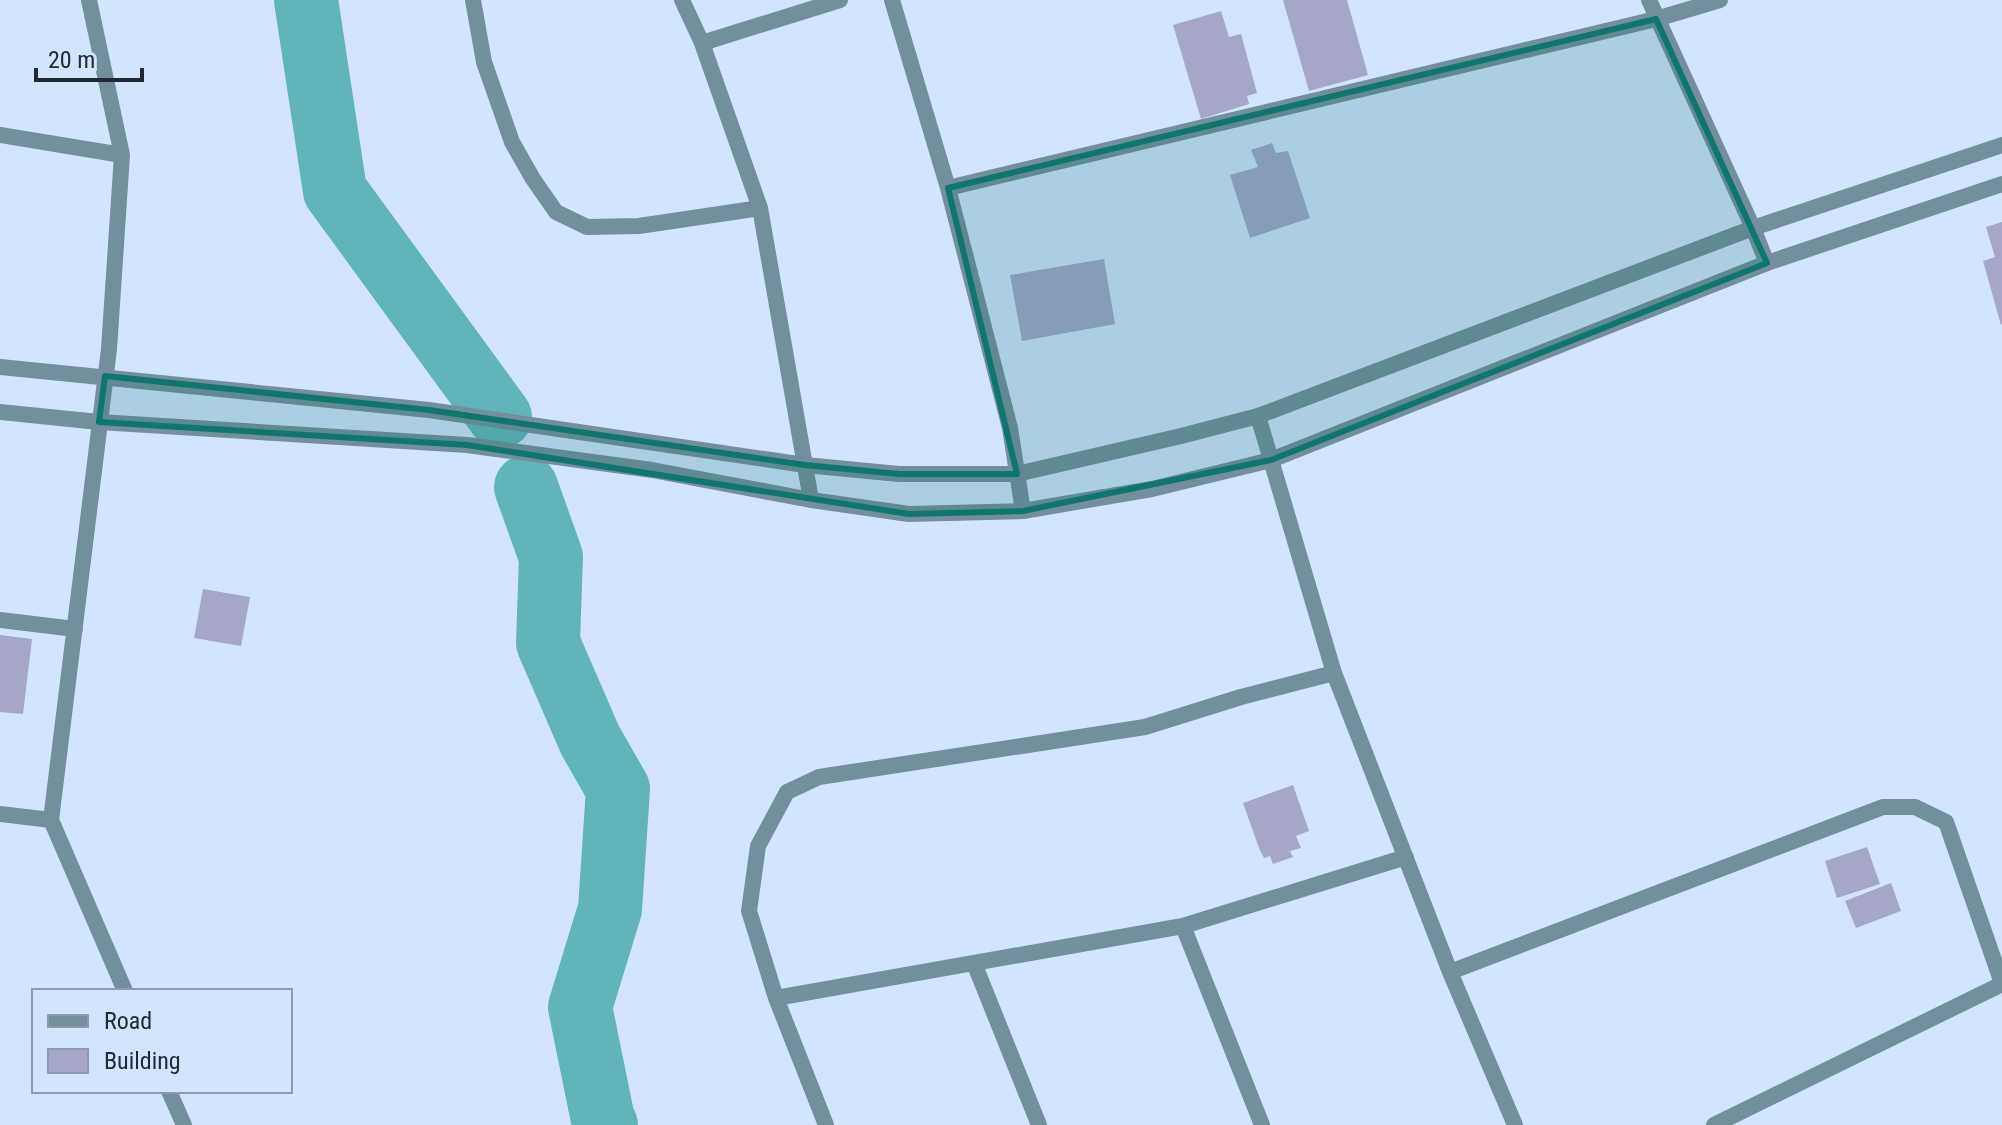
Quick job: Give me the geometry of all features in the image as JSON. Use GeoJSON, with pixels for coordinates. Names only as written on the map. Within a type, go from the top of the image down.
{"type":"FeatureCollection","features":[{"type":"Feature","properties":{"kind":"street"},"geometry":{"type":"LineString","coordinates":[[89,0],[122,155],[109,349],[51,820],[124,989]]}},
{"type":"Feature","properties":{"kind":"street"},"geometry":{"type":"LineString","coordinates":[[473,0],[484,62],[512,142],[556,212],[587,227],[639,226],[760,208]]}},
{"type":"Feature","properties":{"kind":"street"},"geometry":{"type":"LineString","coordinates":[[682,0],[702,43],[760,208],[811,500]]}},
{"type":"Feature","properties":{"kind":"street"},"geometry":{"type":"LineString","coordinates":[[702,43],[840,0]]}},
{"type":"Feature","properties":{"kind":"street"},"geometry":{"type":"LineString","coordinates":[[892,0],[948,188],[1010,428],[1023,511]]}},
{"type":"Feature","properties":{"kind":"street"},"geometry":{"type":"LineString","coordinates":[[1649,0],[1767,263]]}},
{"type":"Feature","properties":{"kind":"street"},"geometry":{"type":"LineString","coordinates":[[948,188],[1656,19],[1720,0]]}},
{"type":"Feature","properties":{"kind":"street"},"geometry":{"type":"LineString","coordinates":[[0,135],[122,155]]}},
{"type":"Feature","properties":{"kind":"street"},"geometry":{"type":"LineString","coordinates":[[0,367],[474,417],[805,465],[899,474],[1017,474],[1258,416],[1753,228],[2002,145]]}},
{"type":"Feature","properties":{"kind":"street"},"geometry":{"type":"LineString","coordinates":[[0,412],[99,422],[467,445],[652,470],[811,500],[909,514],[1023,511],[1152,489],[1271,460],[1767,263],[2002,184]]}},
{"type":"Feature","properties":{"kind":"street"},"geometry":{"type":"LineString","coordinates":[[1258,416],[1334,673],[1450,972],[1515,1125]]}},
{"type":"Feature","properties":{"kind":"street"},"geometry":{"type":"LineString","coordinates":[[467,445],[474,417]]}},
{"type":"Feature","properties":{"kind":"street"},"geometry":{"type":"LineString","coordinates":[[0,620],[75,629]]}},
{"type":"Feature","properties":{"kind":"street"},"geometry":{"type":"LineString","coordinates":[[826,1125],[776,998],[749,911],[758,846],[787,792],[819,777],[1145,727],[1241,697],[1334,673]]}},
{"type":"Feature","properties":{"kind":"street"},"geometry":{"type":"LineString","coordinates":[[1450,972],[1883,807],[1915,807],[1946,822],[2002,983],[1714,1125]]}},
{"type":"Feature","properties":{"kind":"street"},"geometry":{"type":"LineString","coordinates":[[0,814],[51,820]]}},
{"type":"Feature","properties":{"kind":"street"},"geometry":{"type":"LineString","coordinates":[[776,998],[1183,926],[1406,857]]}},
{"type":"Feature","properties":{"kind":"street"},"geometry":{"type":"LineString","coordinates":[[1183,926],[1262,1125]]}},
{"type":"Feature","properties":{"kind":"street"},"geometry":{"type":"LineString","coordinates":[[974,963],[1039,1125]]}},
{"type":"Feature","properties":{"kind":"street"},"geometry":{"type":"LineString","coordinates":[[170,1093],[184,1125]]}},
{"type":"Feature","properties":{"kind":"highlighted area"},"geometry":{"type":"Polygon","coordinates":[[[1656,19],[1767,263],[1271,460],[1023,511],[909,514],[467,445],[99,422],[105,376],[429,410],[805,465],[899,474],[1017,474],[948,188],[1656,19]]]}},
{"type":"Feature","properties":{"kind":"building"},"geometry":{"type":"Polygon","coordinates":[[[1283,0],[1347,0],[1368,75],[1309,91],[1283,0]]]}},
{"type":"Feature","properties":{"kind":"building"},"geometry":{"type":"Polygon","coordinates":[[[1221,11],[1229,37],[1241,34],[1257,93],[1247,96],[1249,104],[1201,119],[1173,25],[1221,11]]]}},
{"type":"Feature","properties":{"kind":"building"},"geometry":{"type":"Polygon","coordinates":[[[1272,143],[1276,153],[1288,151],[1310,218],[1250,238],[1230,175],[1258,167],[1251,150],[1272,143]]]}},
{"type":"Feature","properties":{"kind":"building"},"geometry":{"type":"Polygon","coordinates":[[[2002,222],[2001,325],[1983,261],[1995,257],[1986,227],[2002,222]]]}},
{"type":"Feature","properties":{"kind":"building"},"geometry":{"type":"Polygon","coordinates":[[[1104,259],[1115,324],[1022,341],[1010,275],[1104,259]]]}},
{"type":"Feature","properties":{"kind":"building"},"geometry":{"type":"Polygon","coordinates":[[[203,589],[250,597],[241,646],[194,638],[203,589]]]}},
{"type":"Feature","properties":{"kind":"building"},"geometry":{"type":"Polygon","coordinates":[[[0,635],[32,639],[23,714],[0,712],[0,635]]]}},
{"type":"Feature","properties":{"kind":"building"},"geometry":{"type":"Polygon","coordinates":[[[1293,785],[1309,831],[1296,836],[1301,848],[1290,851],[1293,857],[1273,864],[1270,856],[1264,858],[1259,848],[1243,803],[1293,785]]]}},
{"type":"Feature","properties":{"kind":"building"},"geometry":{"type":"Polygon","coordinates":[[[1867,847],[1880,884],[1837,898],[1825,861],[1867,847]]]}},
{"type":"Feature","properties":{"kind":"building"},"geometry":{"type":"Polygon","coordinates":[[[1891,883],[1901,911],[1856,928],[1845,901],[1891,883]]]}},
{"type":"Feature","properties":{"kind":"waterway"},"geometry":{"type":"LineString","coordinates":[[306,0],[335,191],[500,417]]}},
{"type":"Feature","properties":{"kind":"waterway"},"geometry":{"type":"LineString","coordinates":[[526,487],[551,557],[548,643],[590,740],[618,789],[610,909],[580,1007],[606,1125]]}}]}
